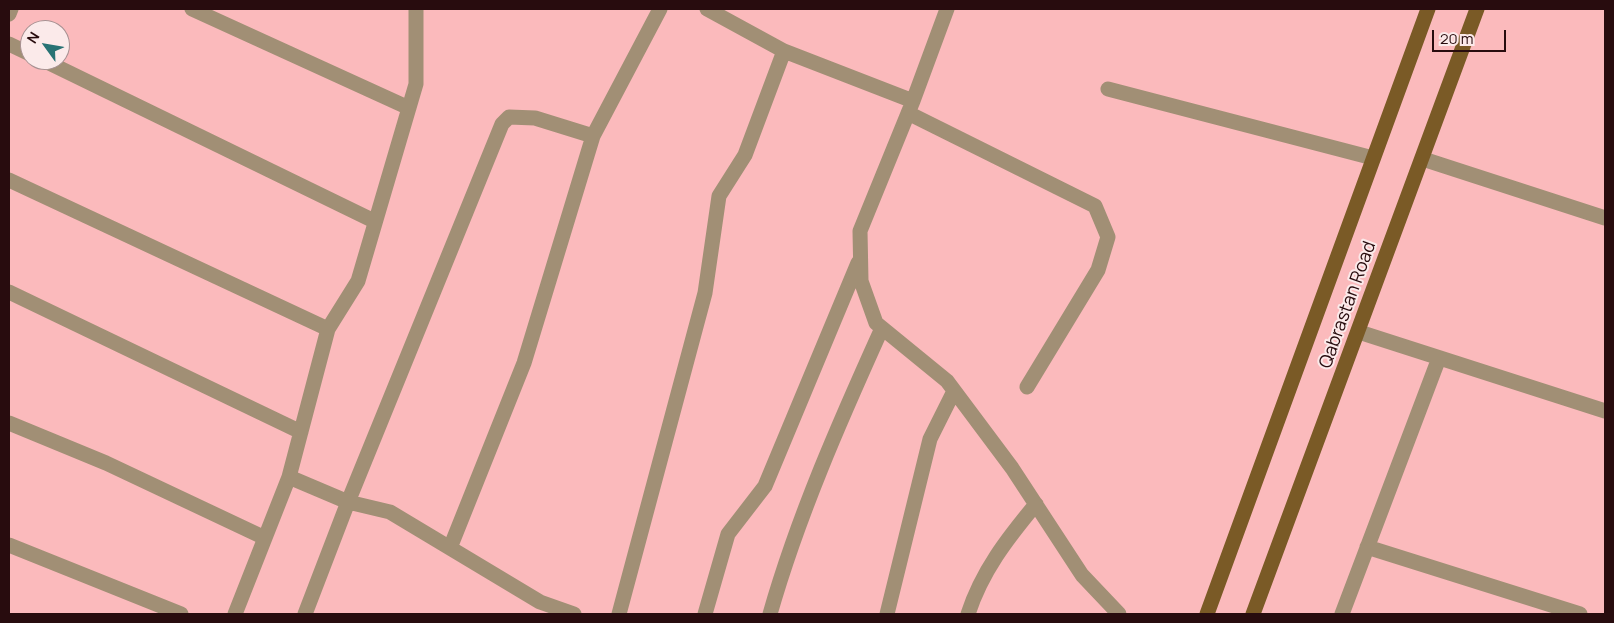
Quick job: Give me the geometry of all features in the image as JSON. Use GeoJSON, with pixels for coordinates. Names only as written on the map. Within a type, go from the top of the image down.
{"type":"FeatureCollection","features":[{"type":"Feature","properties":{"kind":"main road","name":"Qabrastan Road"},"geometry":{"type":"LineString","coordinates":[[1207,614],[1428,9]]}},
{"type":"Feature","properties":{"kind":"main road","name":"Qabrastan Road"},"geometry":{"type":"LineString","coordinates":[[1254,614],[1477,9]]}},
{"type":"Feature","properties":{"kind":"street"},"geometry":{"type":"LineString","coordinates":[[9,14],[11,9]]}},
{"type":"Feature","properties":{"kind":"street"},"geometry":{"type":"LineString","coordinates":[[192,9],[409,108]]}},
{"type":"Feature","properties":{"kind":"street"},"geometry":{"type":"LineString","coordinates":[[235,614],[289,477],[328,329],[358,281],[374,221],[416,84],[416,9]]}},
{"type":"Feature","properties":{"kind":"street"},"geometry":{"type":"LineString","coordinates":[[450,548],[524,363],[593,136],[660,9]]}},
{"type":"Feature","properties":{"kind":"street"},"geometry":{"type":"LineString","coordinates":[[707,9],[784,51],[911,107],[1095,206],[1108,237],[1098,270],[1028,387]]}},
{"type":"Feature","properties":{"kind":"street"},"geometry":{"type":"LineString","coordinates":[[947,9],[911,107],[860,231],[861,281],[876,324],[946,381],[1012,468],[1082,575],[1119,614]]}},
{"type":"Feature","properties":{"kind":"street"},"geometry":{"type":"LineString","coordinates":[[619,614],[705,293],[719,196],[745,155],[784,51]]}},
{"type":"Feature","properties":{"kind":"street"},"geometry":{"type":"LineString","coordinates":[[64,70],[374,221]]}},
{"type":"Feature","properties":{"kind":"street"},"geometry":{"type":"LineString","coordinates":[[1108,89],[1373,158]]}},
{"type":"Feature","properties":{"kind":"street"},"geometry":{"type":"LineString","coordinates":[[305,614],[348,502],[502,124],[509,117],[535,118],[593,136]]}},
{"type":"Feature","properties":{"kind":"street"},"geometry":{"type":"LineString","coordinates":[[1423,159],[1605,218]]}},
{"type":"Feature","properties":{"kind":"street"},"geometry":{"type":"LineString","coordinates":[[9,180],[328,329]]}},
{"type":"Feature","properties":{"kind":"street"},"geometry":{"type":"LineString","coordinates":[[705,614],[728,534],[765,486],[860,256]]}},
{"type":"Feature","properties":{"kind":"street"},"geometry":{"type":"LineString","coordinates":[[9,292],[301,432]]}},
{"type":"Feature","properties":{"kind":"street"},"geometry":{"type":"LineString","coordinates":[[770,614],[783,568],[848,403],[882,328]]}},
{"type":"Feature","properties":{"kind":"street"},"geometry":{"type":"LineString","coordinates":[[1359,332],[1605,411]]}},
{"type":"Feature","properties":{"kind":"street"},"geometry":{"type":"LineString","coordinates":[[1342,614],[1439,358]]}},
{"type":"Feature","properties":{"kind":"street"},"geometry":{"type":"LineString","coordinates":[[887,614],[930,438],[954,391]]}},
{"type":"Feature","properties":{"kind":"street"},"geometry":{"type":"LineString","coordinates":[[9,423],[106,463],[265,538]]}},
{"type":"Feature","properties":{"kind":"street"},"geometry":{"type":"LineString","coordinates":[[289,477],[348,502],[390,512],[540,602],[574,614]]}},
{"type":"Feature","properties":{"kind":"street"},"geometry":{"type":"LineString","coordinates":[[968,614],[974,596],[999,548],[1036,504]]}},
{"type":"Feature","properties":{"kind":"street"},"geometry":{"type":"LineString","coordinates":[[9,545],[181,614]]}},
{"type":"Feature","properties":{"kind":"street"},"geometry":{"type":"LineString","coordinates":[[1368,547],[1580,614]]}}]}
